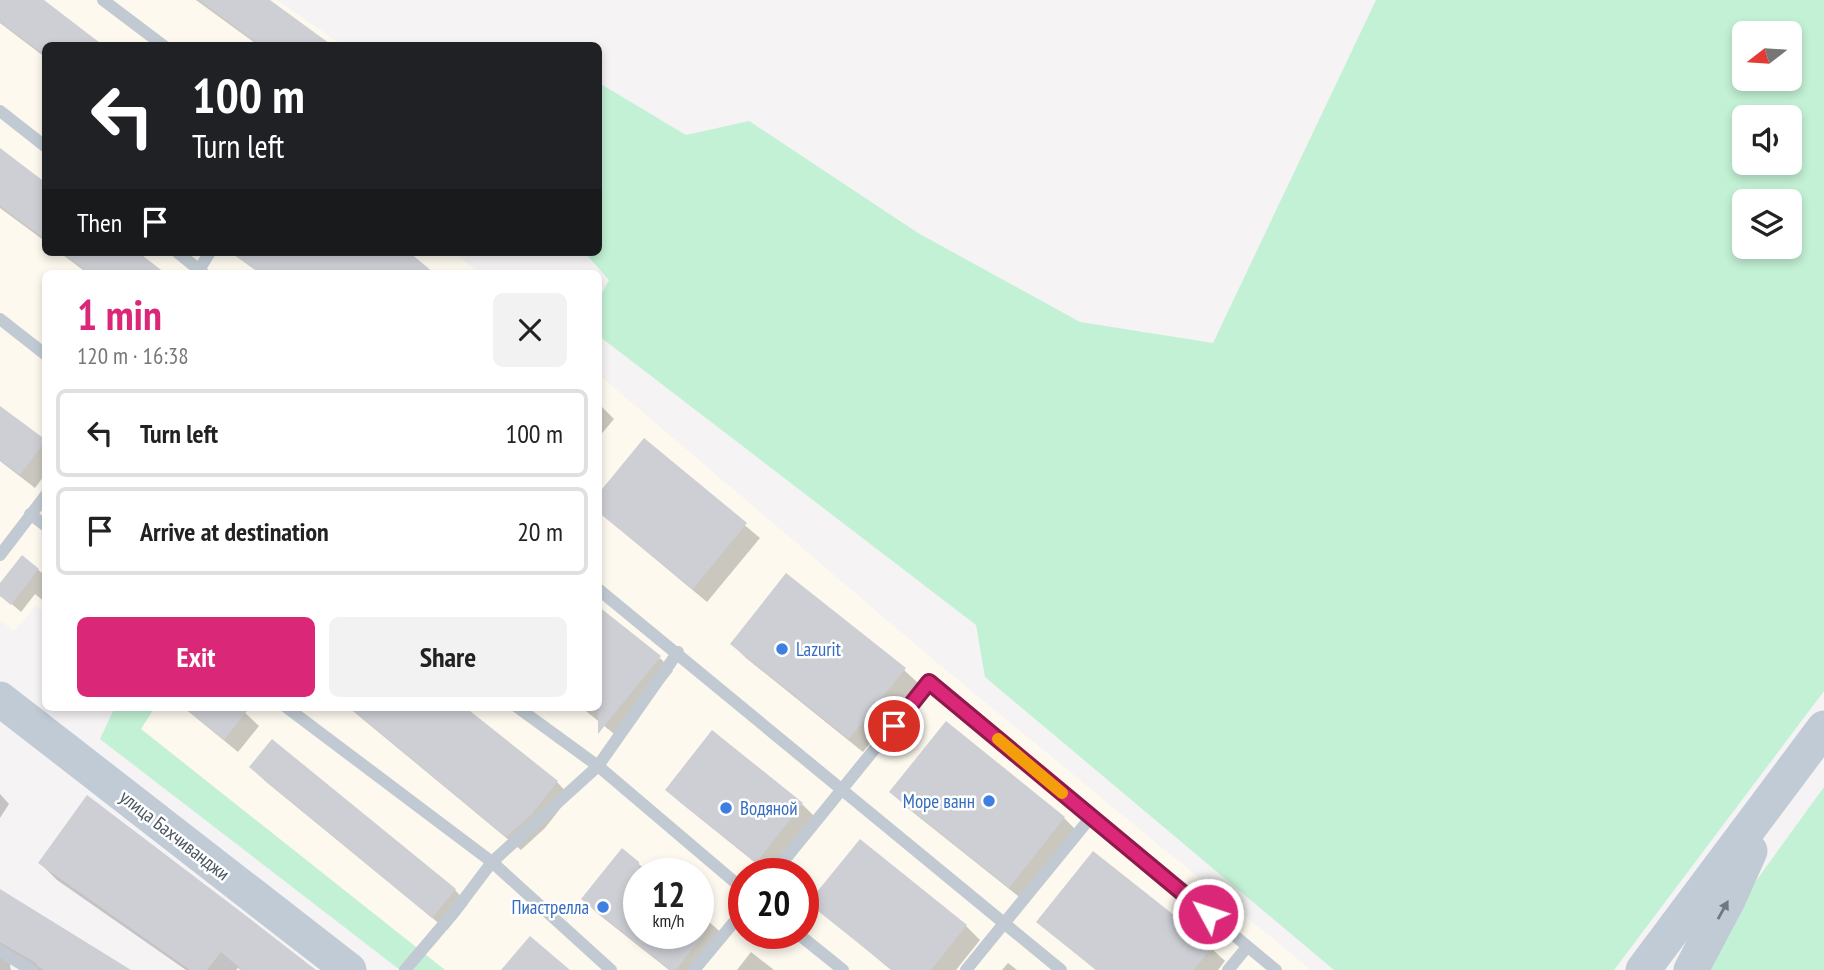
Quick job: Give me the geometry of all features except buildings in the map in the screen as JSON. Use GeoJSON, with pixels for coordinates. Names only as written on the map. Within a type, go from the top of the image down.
{"type":"FeatureCollection","features":[{"type":"Feature","properties":{"kind":"main road","name":"улица Бахчиванджи"},"geometry":{"type":"LineString","coordinates":[[0,699],[349,970]]}},
{"type":"Feature","properties":{"kind":"main road"},"geometry":{"type":"LineString","coordinates":[[1643,970],[1824,728]]}},
{"type":"Feature","properties":{"kind":"main road"},"geometry":{"type":"LineString","coordinates":[[1691,970],[1728,900],[1778,791]]}},
{"type":"Feature","properties":{"kind":"lane"},"geometry":{"type":"LineString","coordinates":[[103,0],[159,42]]}},
{"type":"Feature","properties":{"kind":"lane"},"geometry":{"type":"LineString","coordinates":[[0,111],[42,144]]}},
{"type":"Feature","properties":{"kind":"lane"},"geometry":{"type":"LineString","coordinates":[[182,256],[198,270]]}},
{"type":"Feature","properties":{"kind":"lane"},"geometry":{"type":"LineString","coordinates":[[0,319],[42,352]]}},
{"type":"Feature","properties":{"kind":"lane"},"geometry":{"type":"LineString","coordinates":[[0,555],[42,500]]}},
{"type":"Feature","properties":{"kind":"lane"},"geometry":{"type":"LineString","coordinates":[[30,514],[42,523]]}},
{"type":"Feature","properties":{"kind":"lane"},"geometry":{"type":"LineString","coordinates":[[602,592],[1061,970]]}},
{"type":"Feature","properties":{"kind":"lane"},"geometry":{"type":"LineString","coordinates":[[405,970],[492,862],[598,766],[678,652]]}},
{"type":"Feature","properties":{"kind":"lane"},"geometry":{"type":"LineString","coordinates":[[786,858],[929,682],[1276,970]]}},
{"type":"Feature","properties":{"kind":"lane"},"geometry":{"type":"LineString","coordinates":[[291,711],[492,862],[611,970]]}},
{"type":"Feature","properties":{"kind":"lane"},"geometry":{"type":"LineString","coordinates":[[522,711],[598,766],[728,876]]}},
{"type":"Feature","properties":{"kind":"lane"},"geometry":{"type":"LineString","coordinates":[[966,970],[1091,817]]}},
{"type":"Feature","properties":{"kind":"lane"},"geometry":{"type":"LineString","coordinates":[[694,970],[728,929]]}},
{"type":"Feature","properties":{"kind":"lane"},"geometry":{"type":"LineString","coordinates":[[1228,970],[1247,947]]}},
{"type":"Feature","properties":{"kind":"lane"},"geometry":{"type":"LineString","coordinates":[[817,949],[843,970]]}},
{"type":"Feature","properties":{"kind":"lane"},"geometry":{"type":"LineString","coordinates":[[0,951],[31,970]]}},
{"type":"Feature","properties":{"kind":"shaded area"},"geometry":{"type":"Polygon","coordinates":[[[0,0],[277,0],[338,42],[42,42],[42,256],[459,256],[475,270],[42,270],[42,611],[36,606],[14,631],[0,620],[0,0]]]}},
{"type":"Feature","properties":{"kind":"shaded area"},"geometry":{"type":"Polygon","coordinates":[[[602,378],[935,661],[1311,970],[445,970],[141,729],[152,711],[602,711],[602,378]]]}},
{"type":"Feature","properties":{"kind":"green space"},"geometry":{"type":"Polygon","coordinates":[[[1376,0],[1824,0],[1824,691],[1614,970],[1334,970],[985,677],[976,625],[602,338],[602,293],[609,280],[588,256],[602,256],[602,85],[686,135],[749,121],[918,233],[1080,322],[1213,343],[1376,0]]]}},
{"type":"Feature","properties":{"kind":"green space"},"geometry":{"type":"Polygon","coordinates":[[[113,711],[152,711],[141,729],[445,970],[400,970],[100,739],[113,711]]]}},
{"type":"Feature","properties":{"kind":"green space"},"geometry":{"type":"Polygon","coordinates":[[[1824,787],[1824,970],[1704,970],[1709,946],[1824,787]]]}},
{"type":"Feature","properties":{"kind":"slow traffic"},"geometry":{"type":"LineString","coordinates":[[998,739],[1062,793]]}},
{"type":"Feature","properties":{"kind":"place","name":"Lazurit"},"geometry":{"type":"Point","coordinates":[782,649]}},
{"type":"Feature","properties":{"kind":"place","name":"Море ванн"},"geometry":{"type":"Point","coordinates":[989,801]}},
{"type":"Feature","properties":{"kind":"place","name":"Водяной"},"geometry":{"type":"Point","coordinates":[726,808]}},
{"type":"Feature","properties":{"kind":"place","name":"Пиастрелла"},"geometry":{"type":"Point","coordinates":[603,907]}},
{"type":"Feature","properties":{"kind":"route"},"geometry":{"type":"LineString","coordinates":[[894,726],[929,682],[1208,914]]}}]}
